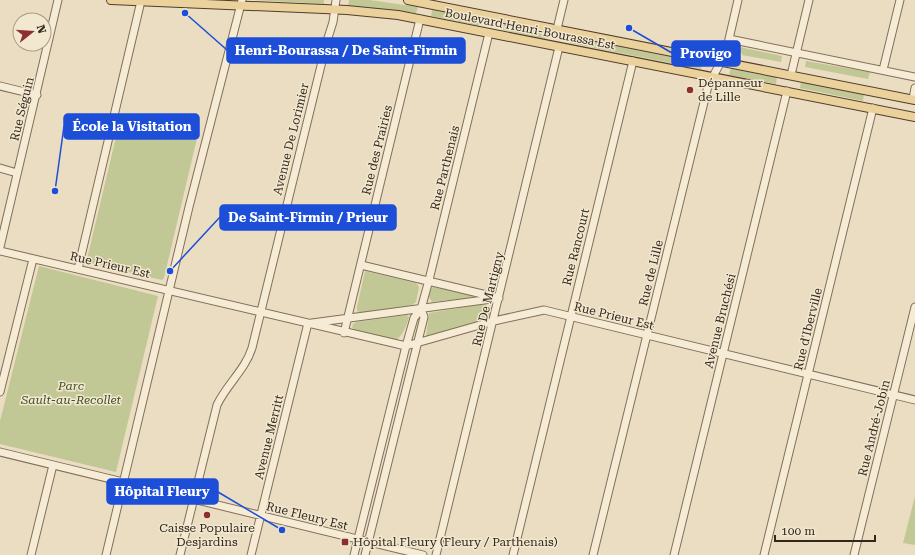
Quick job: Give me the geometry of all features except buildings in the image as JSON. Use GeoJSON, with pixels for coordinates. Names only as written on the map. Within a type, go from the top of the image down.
{"type":"FeatureCollection","features":[{"type":"Feature","properties":{"kind":"main road","name":"Boulevard Henri-Bourassa Est"},"geometry":{"type":"LineString","coordinates":[[111,0],[241,3],[377,12],[420,19],[915,117]]}},
{"type":"Feature","properties":{"kind":"main road","name":"Boulevard Henri-Bourassa Est"},"geometry":{"type":"LineString","coordinates":[[408,0],[425,1],[557,29],[914,99]]}},
{"type":"Feature","properties":{"kind":"street","name":"Rue Séguin"},"geometry":{"type":"LineString","coordinates":[[0,247],[37,95],[58,0]]}},
{"type":"Feature","properties":{"kind":"street","name":"Avenue De Lorimier"},"geometry":{"type":"LineString","coordinates":[[180,555],[217,405],[226,388],[242,370],[250,356],[335,10],[336,0]]}},
{"type":"Feature","properties":{"kind":"street"},"geometry":{"type":"LineString","coordinates":[[557,29],[564,0]]}},
{"type":"Feature","properties":{"kind":"street","name":"Rue de Lille"},"geometry":{"type":"LineString","coordinates":[[593,555],[708,86],[726,52],[738,0]]}},
{"type":"Feature","properties":{"kind":"street"},"geometry":{"type":"LineString","coordinates":[[791,74],[809,0]]}},
{"type":"Feature","properties":{"kind":"street"},"geometry":{"type":"LineString","coordinates":[[883,70],[900,0]]}},
{"type":"Feature","properties":{"kind":"street"},"geometry":{"type":"LineString","coordinates":[[78,269],[141,1]]}},
{"type":"Feature","properties":{"kind":"street"},"geometry":{"type":"LineString","coordinates":[[106,555],[169,290],[241,3]]}},
{"type":"Feature","properties":{"kind":"street","name":"Rue des Prairies"},"geometry":{"type":"LineString","coordinates":[[344,333],[420,19]]}},
{"type":"Feature","properties":{"kind":"street","name":"Rue Parthenais"},"geometry":{"type":"LineString","coordinates":[[354,555],[406,346],[414,318],[421,309],[429,280],[489,33]]}},
{"type":"Feature","properties":{"kind":"street"},"geometry":{"type":"LineString","coordinates":[[729,39],[915,77]]}},
{"type":"Feature","properties":{"kind":"street","name":"Rue De Martigny"},"geometry":{"type":"LineString","coordinates":[[436,555],[494,321],[559,47]]}},
{"type":"Feature","properties":{"kind":"street","name":"Rue Rancourt"},"geometry":{"type":"LineString","coordinates":[[513,555],[633,61]]}},
{"type":"Feature","properties":{"kind":"street"},"geometry":{"type":"LineString","coordinates":[[0,86],[37,95]]}},
{"type":"Feature","properties":{"kind":"street","name":"Boulevard Henri-Bourassa Est"},"geometry":{"type":"LineString","coordinates":[[914,99],[915,88]]}},
{"type":"Feature","properties":{"kind":"street","name":"Avenue Bruchési"},"geometry":{"type":"LineString","coordinates":[[674,555],[787,91]]}},
{"type":"Feature","properties":{"kind":"street","name":"Rue d'Iberville"},"geometry":{"type":"LineString","coordinates":[[764,555],[872,108]]}},
{"type":"Feature","properties":{"kind":"street"},"geometry":{"type":"LineString","coordinates":[[0,168],[17,173]]}},
{"type":"Feature","properties":{"kind":"street","name":"Rue Prieur Est"},"geometry":{"type":"LineString","coordinates":[[0,251],[308,323],[344,333],[406,346],[494,321],[544,310],[915,400]]}},
{"type":"Feature","properties":{"kind":"street"},"geometry":{"type":"LineString","coordinates":[[0,392],[34,259]]}},
{"type":"Feature","properties":{"kind":"street"},"geometry":{"type":"LineString","coordinates":[[361,265],[429,280],[499,298]]}},
{"type":"Feature","properties":{"kind":"street","name":"Rue Prieur Est"},"geometry":{"type":"LineString","coordinates":[[308,323],[499,298]]}},
{"type":"Feature","properties":{"kind":"street","name":"Rue André-Jobin"},"geometry":{"type":"LineString","coordinates":[[854,555],[915,307]]}},
{"type":"Feature","properties":{"kind":"street","name":"Rue Parthenais"},"geometry":{"type":"LineString","coordinates":[[365,555],[424,317],[421,309]]}},
{"type":"Feature","properties":{"kind":"street","name":"Avenue Merritt"},"geometry":{"type":"LineString","coordinates":[[251,555],[308,323]]}},
{"type":"Feature","properties":{"kind":"street","name":"Rue Fleury Est"},"geometry":{"type":"LineString","coordinates":[[0,452],[423,555]]}},
{"type":"Feature","properties":{"kind":"street"},"geometry":{"type":"LineString","coordinates":[[31,555],[53,465]]}},
{"type":"Feature","properties":{"kind":"green space"},"geometry":{"type":"Polygon","coordinates":[[[253,0],[324,0],[324,4],[253,0]]]}},
{"type":"Feature","properties":{"kind":"green space"},"geometry":{"type":"Polygon","coordinates":[[[349,0],[370,0],[418,7],[416,13],[348,5],[349,0]]]}},
{"type":"Feature","properties":{"kind":"green space"},"geometry":{"type":"Polygon","coordinates":[[[432,10],[481,19],[479,26],[431,16],[432,10]]]}},
{"type":"Feature","properties":{"kind":"green space"},"geometry":{"type":"Polygon","coordinates":[[[504,24],[547,32],[546,39],[503,30],[504,24]]]}},
{"type":"Feature","properties":{"kind":"green space"},"geometry":{"type":"Polygon","coordinates":[[[571,37],[702,62],[701,69],[570,43],[571,37]]]}},
{"type":"Feature","properties":{"kind":"green space"},"geometry":{"type":"Polygon","coordinates":[[[735,46],[782,56],[781,62],[742,55],[742,53],[738,52],[737,54],[734,53],[735,46]]]}},
{"type":"Feature","properties":{"kind":"green space"},"geometry":{"type":"Polygon","coordinates":[[[806,61],[870,72],[868,79],[805,67],[806,61]]]}},
{"type":"Feature","properties":{"kind":"green space"},"geometry":{"type":"Polygon","coordinates":[[[731,68],[777,77],[776,84],[729,75],[731,68]]]}},
{"type":"Feature","properties":{"kind":"green space"},"geometry":{"type":"Polygon","coordinates":[[[801,82],[864,94],[863,101],[800,88],[801,82]]]}},
{"type":"Feature","properties":{"kind":"green space"},"geometry":{"type":"Polygon","coordinates":[[[121,116],[198,134],[164,278],[162,280],[89,263],[87,259],[121,116]]]}},
{"type":"Feature","properties":{"kind":"green space","name":"Parc Sault-au-Recollet"},"geometry":{"type":"Polygon","coordinates":[[[39,266],[158,296],[116,472],[0,444],[0,421],[39,266]]]}},
{"type":"Feature","properties":{"kind":"green space"},"geometry":{"type":"Polygon","coordinates":[[[365,271],[416,283],[419,287],[416,302],[412,305],[361,313],[357,311],[365,271]]]}},
{"type":"Feature","properties":{"kind":"green space"},"geometry":{"type":"Polygon","coordinates":[[[433,287],[474,295],[476,297],[432,302],[429,297],[429,291],[433,287]]]}},
{"type":"Feature","properties":{"kind":"green space"},"geometry":{"type":"Polygon","coordinates":[[[483,304],[486,305],[491,314],[484,322],[426,337],[429,313],[483,304]]]}},
{"type":"Feature","properties":{"kind":"green space"},"geometry":{"type":"Polygon","coordinates":[[[407,315],[409,317],[403,333],[396,340],[355,331],[352,327],[356,322],[407,315]]]}},
{"type":"Feature","properties":{"kind":"green space"},"geometry":{"type":"Polygon","coordinates":[[[915,496],[915,545],[903,543],[915,496]]]}},
{"type":"Feature","properties":{"kind":"place","name":"Henri-Bourassa / De Saint-Firmin"},"geometry":{"type":"Point","coordinates":[185,13]}},
{"type":"Feature","properties":{"kind":"place","name":"Provigo"},"geometry":{"type":"Point","coordinates":[629,28]}},
{"type":"Feature","properties":{"kind":"place","name":"Dépanneur de Lille"},"geometry":{"type":"Point","coordinates":[690,90]}},
{"type":"Feature","properties":{"kind":"place","name":"École la Visitation"},"geometry":{"type":"Point","coordinates":[55,191]}},
{"type":"Feature","properties":{"kind":"place","name":"De Saint-Firmin / Prieur"},"geometry":{"type":"Point","coordinates":[170,271]}},
{"type":"Feature","properties":{"kind":"place","name":"Caisse Populaire Desjardins"},"geometry":{"type":"Point","coordinates":[207,515]}},
{"type":"Feature","properties":{"kind":"place","name":"Hôpital Fleury"},"geometry":{"type":"Point","coordinates":[282,530]}},
{"type":"Feature","properties":{"kind":"place","name":"Hôpital Fleury (Fleury / Parthenais)"},"geometry":{"type":"Point","coordinates":[345,542]}}]}
